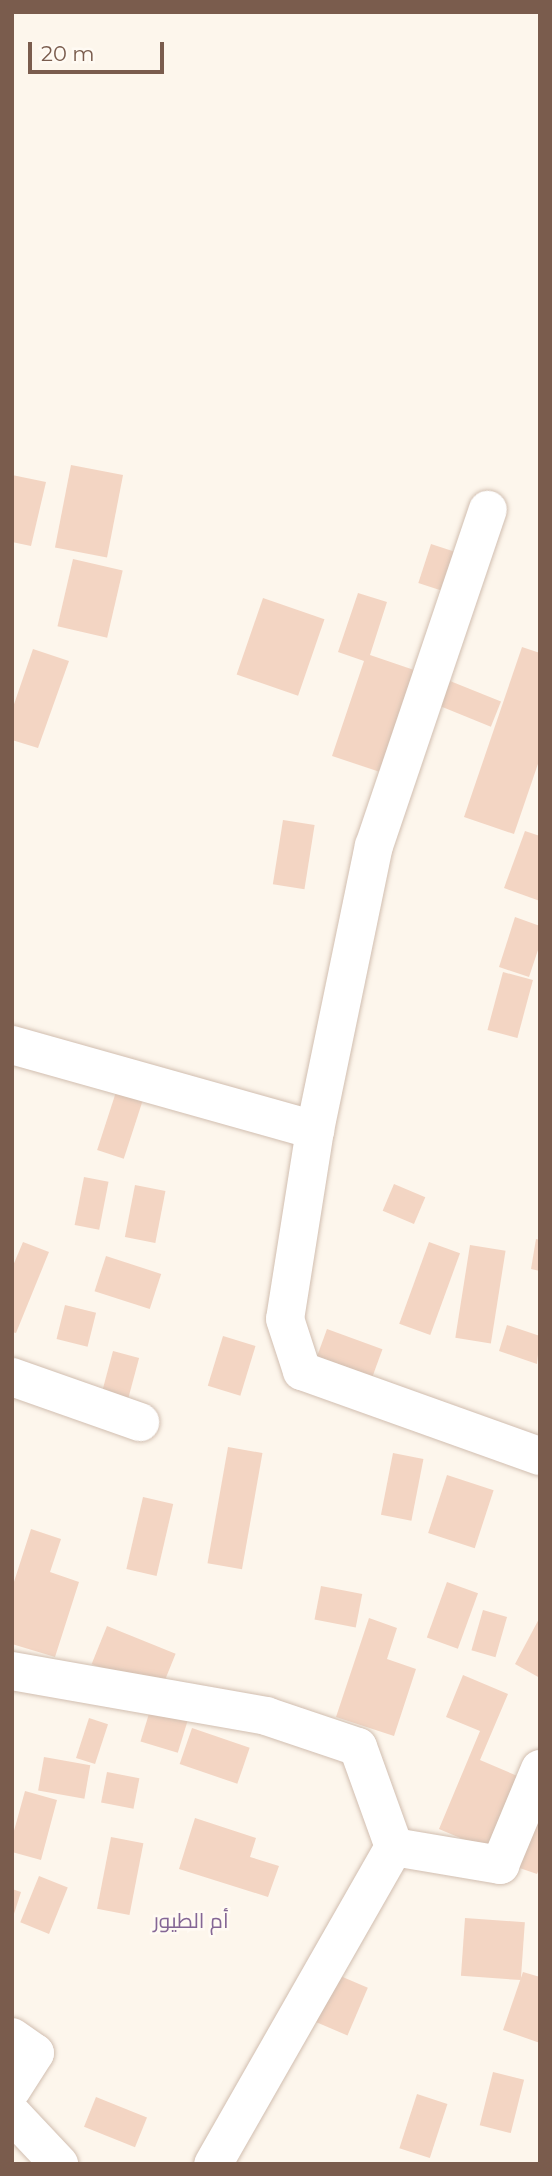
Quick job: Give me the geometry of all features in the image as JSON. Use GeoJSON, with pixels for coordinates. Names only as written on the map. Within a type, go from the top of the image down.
{"type":"FeatureCollection","features":[{"type":"Feature","properties":{"kind":"street"},"geometry":{"type":"LineString","coordinates":[[488,510],[374,846],[316,1130],[285,1319],[302,1371],[540,1456]]}},
{"type":"Feature","properties":{"kind":"street"},"geometry":{"type":"LineString","coordinates":[[12,1045],[316,1130]]}},
{"type":"Feature","properties":{"kind":"street"},"geometry":{"type":"LineString","coordinates":[[12,1377],[140,1422]]}},
{"type":"Feature","properties":{"kind":"street"},"geometry":{"type":"LineString","coordinates":[[12,1671],[266,1716],[358,1747],[394,1847],[213,2164]]}},
{"type":"Feature","properties":{"kind":"street"},"geometry":{"type":"LineString","coordinates":[[394,1847],[500,1865],[540,1769]]}},
{"type":"Feature","properties":{"kind":"street"},"geometry":{"type":"LineString","coordinates":[[12,2037],[35,2053],[12,2089]]}},
{"type":"Feature","properties":{"kind":"street"},"geometry":{"type":"LineString","coordinates":[[12,2115],[59,2164]]}},
{"type":"Feature","properties":{"kind":"building"},"geometry":{"type":"Polygon","coordinates":[[[71,465],[123,475],[107,558],[55,547],[71,465]]]}},
{"type":"Feature","properties":{"kind":"building"},"geometry":{"type":"Polygon","coordinates":[[[12,475],[46,482],[31,546],[12,542],[12,475]]]}},
{"type":"Feature","properties":{"kind":"building"},"geometry":{"type":"Polygon","coordinates":[[[431,544],[459,553],[446,592],[418,583],[431,544]]]}},
{"type":"Feature","properties":{"kind":"building"},"geometry":{"type":"Polygon","coordinates":[[[73,559],[123,570],[107,638],[57,626],[73,559]]]}},
{"type":"Feature","properties":{"kind":"building"},"geometry":{"type":"Polygon","coordinates":[[[358,593],[387,602],[370,655],[417,671],[383,773],[332,756],[364,661],[338,652],[358,593]]]}},
{"type":"Feature","properties":{"kind":"building"},"geometry":{"type":"Polygon","coordinates":[[[263,598],[324,619],[298,696],[237,675],[263,598]]]}},
{"type":"Feature","properties":{"kind":"building"},"geometry":{"type":"Polygon","coordinates":[[[522,647],[540,653],[540,758],[514,834],[464,817],[522,647]]]}},
{"type":"Feature","properties":{"kind":"building"},"geometry":{"type":"Polygon","coordinates":[[[33,649],[69,661],[38,748],[12,740],[12,710],[33,649]]]}},
{"type":"Feature","properties":{"kind":"building"},"geometry":{"type":"Polygon","coordinates":[[[450,681],[501,702],[491,727],[440,706],[450,681]]]}},
{"type":"Feature","properties":{"kind":"building"},"geometry":{"type":"Polygon","coordinates":[[[283,820],[315,825],[304,889],[273,884],[283,820]]]}},
{"type":"Feature","properties":{"kind":"building"},"geometry":{"type":"Polygon","coordinates":[[[525,831],[540,836],[540,901],[504,888],[525,831]]]}},
{"type":"Feature","properties":{"kind":"building"},"geometry":{"type":"Polygon","coordinates":[[[515,917],[540,926],[540,944],[529,977],[499,967],[515,917]]]}},
{"type":"Feature","properties":{"kind":"building"},"geometry":{"type":"Polygon","coordinates":[[[503,972],[533,980],[517,1038],[487,1030],[503,972]]]}},
{"type":"Feature","properties":{"kind":"building"},"geometry":{"type":"Polygon","coordinates":[[[116,1092],[143,1101],[124,1159],[97,1150],[116,1092]]]}},
{"type":"Feature","properties":{"kind":"building"},"geometry":{"type":"Polygon","coordinates":[[[84,1177],[109,1182],[99,1230],[75,1225],[84,1177]]]}},
{"type":"Feature","properties":{"kind":"building"},"geometry":{"type":"Polygon","coordinates":[[[394,1184],[425,1197],[414,1224],[383,1211],[394,1184]]]}},
{"type":"Feature","properties":{"kind":"building"},"geometry":{"type":"Polygon","coordinates":[[[135,1185],[165,1191],[155,1243],[125,1237],[135,1185]]]}},
{"type":"Feature","properties":{"kind":"building"},"geometry":{"type":"Polygon","coordinates":[[[536,1239],[540,1240],[540,1271],[531,1269],[536,1239]]]}},
{"type":"Feature","properties":{"kind":"building"},"geometry":{"type":"Polygon","coordinates":[[[23,1242],[49,1252],[16,1333],[12,1332],[12,1268],[23,1242]]]}},
{"type":"Feature","properties":{"kind":"building"},"geometry":{"type":"Polygon","coordinates":[[[429,1242],[460,1253],[430,1335],[399,1324],[429,1242]]]}},
{"type":"Feature","properties":{"kind":"building"},"geometry":{"type":"Polygon","coordinates":[[[470,1245],[506,1251],[491,1343],[455,1338],[470,1245]]]}},
{"type":"Feature","properties":{"kind":"building"},"geometry":{"type":"Polygon","coordinates":[[[106,1256],[161,1274],[150,1309],[95,1291],[106,1256]]]}},
{"type":"Feature","properties":{"kind":"building"},"geometry":{"type":"Polygon","coordinates":[[[65,1305],[96,1313],[88,1347],[57,1339],[65,1305]]]}},
{"type":"Feature","properties":{"kind":"building"},"geometry":{"type":"Polygon","coordinates":[[[507,1325],[540,1336],[537,1364],[499,1351],[507,1325]]]}},
{"type":"Feature","properties":{"kind":"building"},"geometry":{"type":"Polygon","coordinates":[[[327,1329],[382,1349],[373,1376],[317,1356],[327,1329]]]}},
{"type":"Feature","properties":{"kind":"building"},"geometry":{"type":"Polygon","coordinates":[[[223,1336],[256,1346],[240,1396],[208,1386],[223,1336]]]}},
{"type":"Feature","properties":{"kind":"building"},"geometry":{"type":"Polygon","coordinates":[[[113,1351],[139,1358],[128,1400],[102,1394],[113,1351]]]}},
{"type":"Feature","properties":{"kind":"building"},"geometry":{"type":"Polygon","coordinates":[[[228,1447],[262,1453],[242,1569],[208,1563],[228,1447]]]}},
{"type":"Feature","properties":{"kind":"building"},"geometry":{"type":"Polygon","coordinates":[[[393,1453],[423,1459],[411,1521],[381,1515],[393,1453]]]}},
{"type":"Feature","properties":{"kind":"building"},"geometry":{"type":"Polygon","coordinates":[[[447,1475],[494,1490],[475,1548],[428,1533],[447,1475]]]}},
{"type":"Feature","properties":{"kind":"building"},"geometry":{"type":"Polygon","coordinates":[[[143,1497],[173,1504],[157,1576],[126,1569],[143,1497]]]}},
{"type":"Feature","properties":{"kind":"building"},"geometry":{"type":"Polygon","coordinates":[[[31,1529],[61,1539],[50,1572],[79,1582],[55,1657],[12,1644],[12,1588],[31,1529]]]}},
{"type":"Feature","properties":{"kind":"building"},"geometry":{"type":"Polygon","coordinates":[[[447,1582],[478,1593],[458,1649],[427,1637],[447,1582]]]}},
{"type":"Feature","properties":{"kind":"building"},"geometry":{"type":"Polygon","coordinates":[[[321,1586],[362,1594],[356,1627],[315,1619],[321,1586]]]}},
{"type":"Feature","properties":{"kind":"building"},"geometry":{"type":"Polygon","coordinates":[[[483,1610],[507,1617],[495,1657],[471,1650],[483,1610]]]}},
{"type":"Feature","properties":{"kind":"building"},"geometry":{"type":"Polygon","coordinates":[[[540,1617],[540,1678],[515,1664],[540,1617]]]}},
{"type":"Feature","properties":{"kind":"building"},"geometry":{"type":"Polygon","coordinates":[[[369,1618],[397,1628],[387,1659],[416,1669],[394,1736],[336,1717],[369,1618]]]}},
{"type":"Feature","properties":{"kind":"building"},"geometry":{"type":"Polygon","coordinates":[[[107,1626],[176,1654],[160,1692],[92,1664],[107,1626]]]}},
{"type":"Feature","properties":{"kind":"building"},"geometry":{"type":"Polygon","coordinates":[[[463,1675],[508,1694],[480,1760],[522,1778],[491,1851],[439,1829],[480,1731],[446,1717],[463,1675]]]}},
{"type":"Feature","properties":{"kind":"building"},"geometry":{"type":"Polygon","coordinates":[[[151,1707],[188,1718],[178,1753],[140,1741],[151,1707]]]}},
{"type":"Feature","properties":{"kind":"building"},"geometry":{"type":"Polygon","coordinates":[[[89,1718],[108,1724],[95,1764],[76,1758],[89,1718]]]}},
{"type":"Feature","properties":{"kind":"building"},"geometry":{"type":"Polygon","coordinates":[[[192,1728],[250,1748],[237,1784],[180,1764],[192,1728]]]}},
{"type":"Feature","properties":{"kind":"building"},"geometry":{"type":"Polygon","coordinates":[[[44,1757],[90,1765],[84,1799],[38,1790],[44,1757]]]}},
{"type":"Feature","properties":{"kind":"building"},"geometry":{"type":"Polygon","coordinates":[[[107,1772],[139,1778],[133,1809],[101,1802],[107,1772]]]}},
{"type":"Feature","properties":{"kind":"building"},"geometry":{"type":"Polygon","coordinates":[[[25,1791],[57,1800],[41,1860],[12,1852],[12,1838],[25,1791]]]}},
{"type":"Feature","properties":{"kind":"building"},"geometry":{"type":"Polygon","coordinates":[[[540,1810],[540,1867],[537,1874],[508,1864],[540,1810]]]}},
{"type":"Feature","properties":{"kind":"building"},"geometry":{"type":"Polygon","coordinates":[[[195,1818],[256,1838],[250,1857],[279,1866],[268,1897],[179,1869],[195,1818]]]}},
{"type":"Feature","properties":{"kind":"building"},"geometry":{"type":"Polygon","coordinates":[[[111,1837],[143,1843],[129,1915],[97,1909],[111,1837]]]}},
{"type":"Feature","properties":{"kind":"building"},"geometry":{"type":"Polygon","coordinates":[[[39,1876],[68,1888],[49,1934],[20,1922],[39,1876]]]}},
{"type":"Feature","properties":{"kind":"building"},"geometry":{"type":"Polygon","coordinates":[[[12,1889],[21,1892],[13,1917],[12,1917],[12,1889]]]}},
{"type":"Feature","properties":{"kind":"building"},"geometry":{"type":"Polygon","coordinates":[[[465,1918],[525,1922],[521,1980],[461,1976],[465,1918]]]}},
{"type":"Feature","properties":{"kind":"building"},"geometry":{"type":"Polygon","coordinates":[[[331,1972],[368,1988],[348,2035],[311,2020],[331,1972]]]}},
{"type":"Feature","properties":{"kind":"building"},"geometry":{"type":"Polygon","coordinates":[[[523,1972],[540,1977],[540,2043],[503,2030],[523,1972]]]}},
{"type":"Feature","properties":{"kind":"building"},"geometry":{"type":"Polygon","coordinates":[[[493,2072],[524,2080],[511,2133],[480,2125],[493,2072]]]}},
{"type":"Feature","properties":{"kind":"building"},"geometry":{"type":"Polygon","coordinates":[[[417,2094],[447,2104],[430,2158],[399,2148],[417,2094]]]}},
{"type":"Feature","properties":{"kind":"building"},"geometry":{"type":"Polygon","coordinates":[[[96,2097],[147,2118],[135,2147],[84,2127],[96,2097]]]}},
{"type":"Feature","properties":{"kind":"district","name":"أم الطيور"},"geometry":{"type":"Point","coordinates":[191,1921]}}]}
